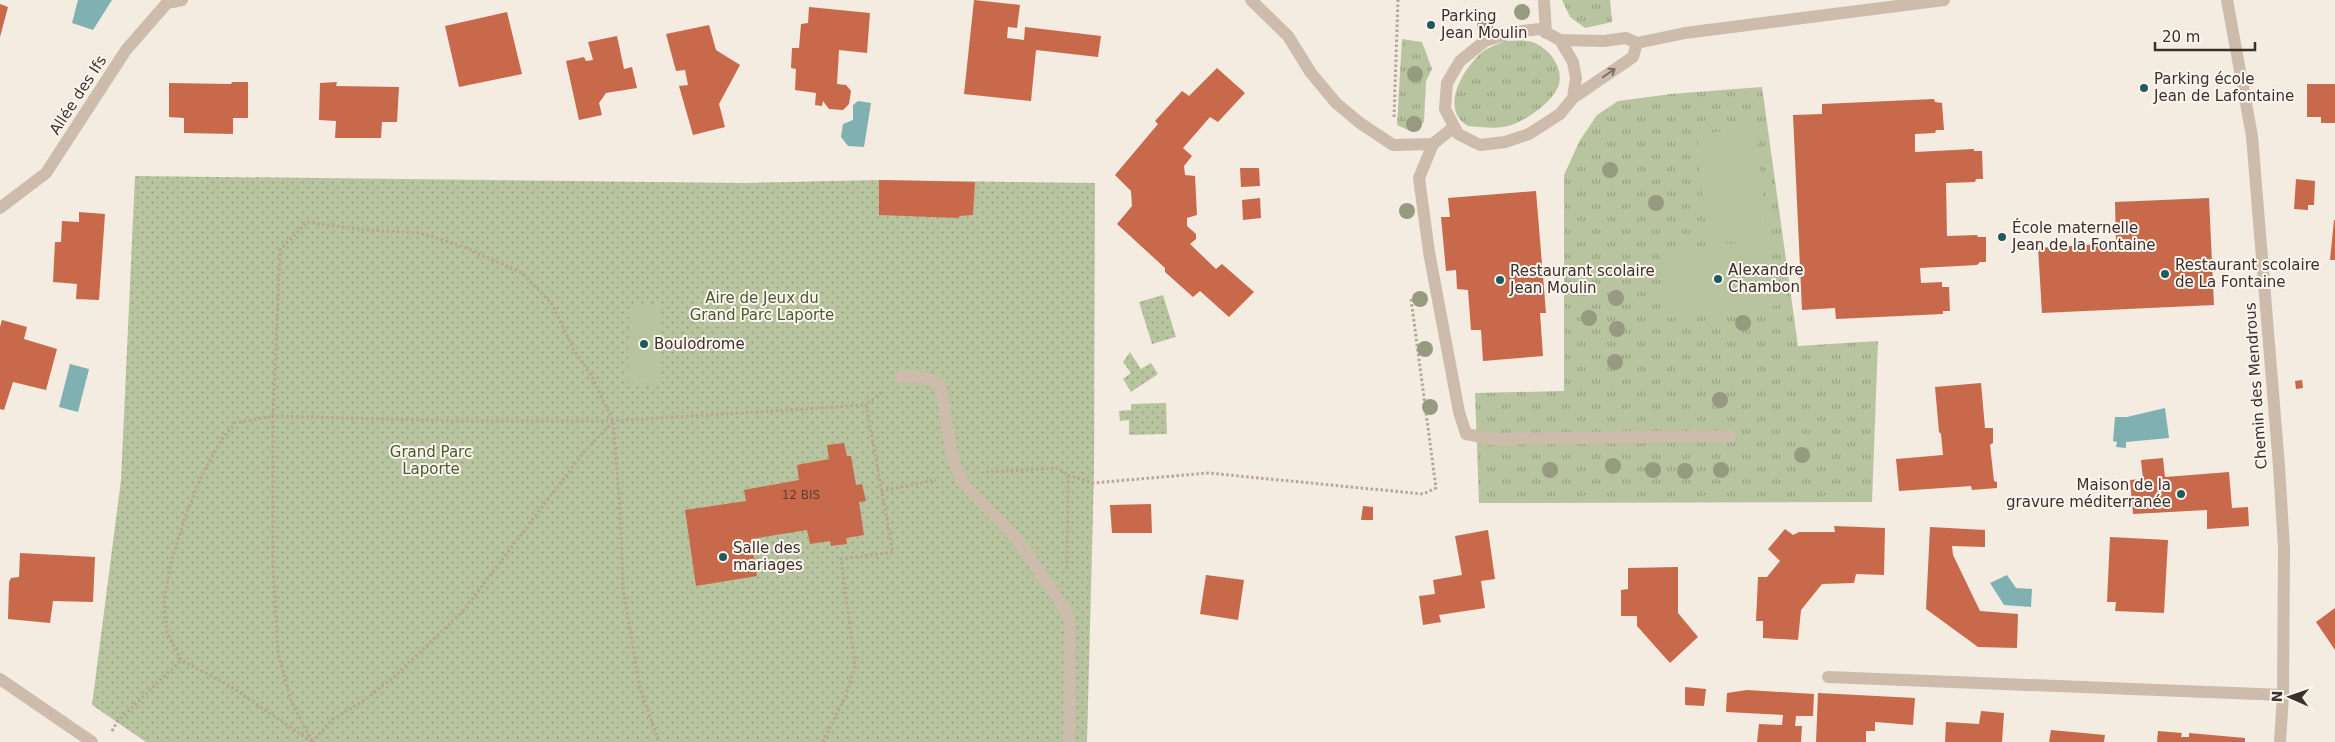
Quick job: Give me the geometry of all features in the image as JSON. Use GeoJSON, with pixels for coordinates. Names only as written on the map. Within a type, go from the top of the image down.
{"type":"FeatureCollection","features":[{"type":"Feature","properties":{"kind":"street","name":"Allée des Ifs"},"geometry":{"type":"LineString","coordinates":[[0,208],[46,173],[126,50],[167,3],[182,0]]}},
{"type":"Feature","properties":{"kind":"street"},"geometry":{"type":"LineString","coordinates":[[1251,0],[1288,36],[1311,73],[1336,103],[1360,123],[1393,145],[1433,144]]}},
{"type":"Feature","properties":{"kind":"street"},"geometry":{"type":"LineString","coordinates":[[1544,0],[1546,33]]}},
{"type":"Feature","properties":{"kind":"street"},"geometry":{"type":"LineString","coordinates":[[1636,43],[1633,57],[1573,98],[1560,114],[1529,134],[1505,142],[1480,144],[1458,134],[1445,109],[1447,83],[1460,61],[1485,41],[1513,32],[1540,29],[1560,40],[1604,41],[1626,38],[1636,43],[1685,33],[1944,0]]}},
{"type":"Feature","properties":{"kind":"street","name":"Chemin des Mendrous"},"geometry":{"type":"LineString","coordinates":[[2227,0],[2252,136],[2284,548],[2283,695],[2280,742]]}},
{"type":"Feature","properties":{"kind":"street"},"geometry":{"type":"LineString","coordinates":[[1560,40],[1573,62],[1576,78],[1573,98]]}},
{"type":"Feature","properties":{"kind":"street"},"geometry":{"type":"LineString","coordinates":[[1454,127],[1433,144],[1420,178],[1429,252],[1459,412],[1466,434],[1492,439],[1730,436]]}},
{"type":"Feature","properties":{"kind":"street"},"geometry":{"type":"LineString","coordinates":[[900,377],[934,379],[940,386],[950,443],[962,480],[1017,539],[1067,612],[1070,625],[1069,742]]}},
{"type":"Feature","properties":{"kind":"street"},"geometry":{"type":"LineString","coordinates":[[1828,677],[2283,695]]}},
{"type":"Feature","properties":{"kind":"street"},"geometry":{"type":"LineString","coordinates":[[0,678],[92,742]]}},
{"type":"Feature","properties":{"kind":"path"},"geometry":{"type":"LineString","coordinates":[[1393,145],[1398,0]]}},
{"type":"Feature","properties":{"kind":"path"},"geometry":{"type":"LineString","coordinates":[[312,742],[292,703],[278,653],[273,564],[273,416],[280,250],[307,222],[365,230],[421,233],[464,247],[522,273],[552,304],[574,350],[591,375],[613,421],[620,508],[623,588],[640,689],[659,742]]}},
{"type":"Feature","properties":{"kind":"path"},"geometry":{"type":"LineString","coordinates":[[881,491],[962,480],[981,473],[1058,468],[1068,475],[1092,483],[1208,473],[1423,494],[1436,488],[1410,291]]}},
{"type":"Feature","properties":{"kind":"path"},"geometry":{"type":"LineString","coordinates":[[312,742],[227,684],[181,660],[167,632],[164,601],[171,562],[186,515],[202,475],[220,442],[235,423],[273,416],[454,421],[613,421],[866,405],[900,377]]}},
{"type":"Feature","properties":{"kind":"path"},"geometry":{"type":"LineString","coordinates":[[823,742],[846,695],[856,664],[841,560],[893,552],[866,405]]}},
{"type":"Feature","properties":{"kind":"path"},"geometry":{"type":"LineString","coordinates":[[312,742],[333,718],[363,701],[394,678],[463,611],[584,452],[613,421]]}},
{"type":"Feature","properties":{"kind":"path"},"geometry":{"type":"LineString","coordinates":[[1067,573],[1068,475]]}},
{"type":"Feature","properties":{"kind":"path"},"geometry":{"type":"LineString","coordinates":[[109,736],[118,722],[181,660]]}},
{"type":"Feature","properties":{"kind":"green space"},"geometry":{"type":"Polygon","coordinates":[[[1562,0],[1610,0],[1612,22],[1585,28],[1570,17],[1562,0]]]}},
{"type":"Feature","properties":{"kind":"green space"},"geometry":{"type":"Polygon","coordinates":[[[1402,39],[1422,42],[1432,69],[1426,81],[1424,122],[1412,132],[1397,125],[1402,39]]]}},
{"type":"Feature","properties":{"kind":"green space"},"geometry":{"type":"Polygon","coordinates":[[[1504,41],[1528,41],[1535,43],[1548,52],[1557,64],[1560,79],[1558,87],[1550,99],[1539,109],[1514,124],[1497,128],[1468,126],[1459,119],[1455,110],[1455,100],[1461,79],[1480,54],[1504,41]]]}},
{"type":"Feature","properties":{"kind":"green space"},"geometry":{"type":"Polygon","coordinates":[[[1762,87],[1798,346],[1878,341],[1872,502],[1479,503],[1475,393],[1564,391],[1564,175],[1580,140],[1597,115],[1618,101],[1671,94],[1762,87]]]}},
{"type":"Feature","properties":{"kind":"green space","name":"Alexandre Chambon"},"geometry":{"type":"Polygon","coordinates":[[[1756,127],[1767,237],[1707,242],[1697,134],[1756,127]]]}},
{"type":"Feature","properties":{"kind":"green space","name":"Grand Parc Laporte"},"geometry":{"type":"Polygon","coordinates":[[[135,176],[743,183],[879,180],[1095,183],[1094,473],[1087,742],[146,742],[92,705],[121,480],[135,176]]]}},
{"type":"Feature","properties":{"kind":"green space","name":"Alexandre Chambon"},"geometry":{"type":"Polygon","coordinates":[[[1770,240],[1777,306],[1666,318],[1659,251],[1770,240]]]}},
{"type":"Feature","properties":{"kind":"green space"},"geometry":{"type":"Polygon","coordinates":[[[1163,295],[1176,337],[1152,344],[1139,302],[1163,295]]]}},
{"type":"Feature","properties":{"kind":"green space","name":"Boulodrome"},"geometry":{"type":"Polygon","coordinates":[[[630,305],[661,306],[658,384],[627,383],[630,305]]]}},
{"type":"Feature","properties":{"kind":"green space"},"geometry":{"type":"Polygon","coordinates":[[[1130,352],[1141,369],[1151,363],[1158,374],[1131,392],[1123,379],[1131,373],[1123,362],[1130,352]]]}},
{"type":"Feature","properties":{"kind":"green space"},"geometry":{"type":"Polygon","coordinates":[[[1166,403],[1167,434],[1129,435],[1129,420],[1120,421],[1119,411],[1131,410],[1131,404],[1166,403]]]}},
{"type":"Feature","properties":{"kind":"water"},"geometry":{"type":"Polygon","coordinates":[[[78,0],[112,0],[93,30],[72,23],[78,0]]]}},
{"type":"Feature","properties":{"kind":"water"},"geometry":{"type":"Polygon","coordinates":[[[858,101],[871,103],[864,147],[848,146],[841,137],[843,124],[853,120],[853,105],[858,101]]]}},
{"type":"Feature","properties":{"kind":"water"},"geometry":{"type":"Polygon","coordinates":[[[70,364],[89,369],[78,412],[59,407],[70,364]]]}},
{"type":"Feature","properties":{"kind":"water"},"geometry":{"type":"Polygon","coordinates":[[[2165,408],[2169,438],[2126,442],[2126,448],[2116,447],[2117,442],[2113,441],[2115,417],[2127,417],[2165,408]]]}},
{"type":"Feature","properties":{"kind":"water"},"geometry":{"type":"Polygon","coordinates":[[[2007,575],[2016,588],[2032,589],[2031,607],[2004,605],[1990,583],[2007,575]]]}},
{"type":"Feature","properties":{"kind":"building"},"geometry":{"type":"Polygon","coordinates":[[[974,0],[1020,5],[1017,28],[1008,27],[1007,38],[1024,40],[1025,27],[1101,36],[1098,57],[1036,50],[1031,101],[964,94],[974,0]]]}},
{"type":"Feature","properties":{"kind":"building"},"geometry":{"type":"Polygon","coordinates":[[[0,4],[8,7],[0,37],[0,4]]]}},
{"type":"Feature","properties":{"kind":"building"},"geometry":{"type":"Polygon","coordinates":[[[809,7],[870,13],[867,53],[839,50],[837,84],[846,85],[851,91],[849,104],[843,110],[829,109],[823,101],[822,106],[815,105],[816,93],[795,90],[796,69],[791,68],[792,48],[799,48],[801,24],[808,23],[809,7]]]}},
{"type":"Feature","properties":{"kind":"building"},"geometry":{"type":"Polygon","coordinates":[[[507,12],[522,74],[459,87],[445,26],[507,12]]]}},
{"type":"Feature","properties":{"kind":"building"},"geometry":{"type":"Polygon","coordinates":[[[709,25],[716,50],[740,65],[719,104],[725,127],[693,135],[679,86],[688,85],[685,70],[676,71],[666,34],[709,25]]]}},
{"type":"Feature","properties":{"kind":"building"},"geometry":{"type":"Polygon","coordinates":[[[617,36],[624,69],[632,67],[637,88],[606,93],[599,103],[602,115],[579,120],[566,61],[584,57],[586,61],[593,60],[588,42],[617,36]]]}},
{"type":"Feature","properties":{"kind":"building"},"geometry":{"type":"Polygon","coordinates":[[[1217,68],[1245,93],[1218,122],[1210,117],[1183,148],[1192,156],[1184,166],[1185,175],[1195,176],[1197,215],[1187,218],[1187,226],[1196,234],[1196,239],[1190,244],[1216,269],[1222,264],[1254,292],[1229,317],[1200,291],[1193,297],[1165,272],[1165,268],[1117,224],[1132,206],[1131,191],[1115,175],[1158,124],[1155,121],[1182,91],[1189,96],[1217,68]]]}},
{"type":"Feature","properties":{"kind":"building"},"geometry":{"type":"Polygon","coordinates":[[[232,82],[248,82],[248,118],[233,118],[233,134],[184,133],[184,118],[169,117],[169,83],[231,84],[232,82]]]}},
{"type":"Feature","properties":{"kind":"building"},"geometry":{"type":"Polygon","coordinates":[[[337,82],[336,86],[399,87],[397,122],[382,122],[381,138],[335,138],[336,121],[319,120],[320,83],[337,82]]]}},
{"type":"Feature","properties":{"kind":"building"},"geometry":{"type":"Polygon","coordinates":[[[2307,84],[2335,84],[2335,123],[2321,123],[2321,117],[2307,117],[2307,84]]]}},
{"type":"Feature","properties":{"kind":"building"},"geometry":{"type":"Polygon","coordinates":[[[1934,99],[1935,102],[1942,103],[1944,130],[1936,130],[1935,133],[1915,134],[1915,152],[1974,149],[1974,151],[1982,151],[1983,179],[1976,179],[1975,182],[1946,183],[1947,236],[1977,235],[1978,237],[1986,237],[1986,262],[1980,262],[1977,265],[1920,268],[1921,283],[1942,282],[1942,287],[1949,287],[1950,311],[1943,311],[1943,314],[1836,319],[1835,308],[1802,310],[1793,115],[1822,114],[1822,104],[1934,99]]]}},
{"type":"Feature","properties":{"kind":"building"},"geometry":{"type":"Polygon","coordinates":[[[1240,168],[1259,168],[1260,186],[1241,187],[1240,168]]]}},
{"type":"Feature","properties":{"kind":"building"},"geometry":{"type":"Polygon","coordinates":[[[2296,179],[2315,181],[2314,205],[2308,205],[2308,210],[2294,209],[2296,179]]]}},
{"type":"Feature","properties":{"kind":"building"},"geometry":{"type":"Polygon","coordinates":[[[879,180],[975,182],[973,215],[960,216],[958,218],[879,215],[879,180]]]}},
{"type":"Feature","properties":{"kind":"building","name":"Restaurant scolaire Jean Moulin"},"geometry":{"type":"Polygon","coordinates":[[[1536,191],[1546,313],[1540,313],[1543,356],[1483,361],[1481,330],[1471,330],[1468,290],[1457,289],[1456,270],[1446,271],[1441,217],[1450,217],[1448,198],[1536,191]]]}},
{"type":"Feature","properties":{"kind":"building"},"geometry":{"type":"Polygon","coordinates":[[[1260,198],[1261,218],[1243,220],[1242,200],[1260,198]]]}},
{"type":"Feature","properties":{"kind":"building","name":"Restaurant scolaire de La Fontaine"},"geometry":{"type":"Polygon","coordinates":[[[2209,198],[2214,305],[2042,313],[2038,248],[2116,243],[2115,202],[2209,198]]]}},
{"type":"Feature","properties":{"kind":"building"},"geometry":{"type":"Polygon","coordinates":[[[79,212],[105,214],[99,300],[76,299],[77,284],[53,282],[55,242],[61,242],[62,221],[79,222],[79,212]]]}},
{"type":"Feature","properties":{"kind":"building"},"geometry":{"type":"Polygon","coordinates":[[[2334,220],[2335,260],[2330,260],[2334,220]]]}},
{"type":"Feature","properties":{"kind":"building"},"geometry":{"type":"Polygon","coordinates":[[[2,320],[27,327],[24,339],[57,349],[46,390],[13,382],[4,410],[0,409],[0,327],[2,320]]]}},
{"type":"Feature","properties":{"kind":"building"},"geometry":{"type":"Polygon","coordinates":[[[2302,380],[2303,388],[2296,389],[2295,381],[2302,380]]]}},
{"type":"Feature","properties":{"kind":"building"},"geometry":{"type":"Polygon","coordinates":[[[1981,383],[1985,428],[1993,428],[1993,443],[1990,445],[1994,481],[1997,482],[1997,488],[1972,490],[1971,486],[1899,491],[1896,459],[1943,455],[1935,387],[1981,383]]]}},
{"type":"Feature","properties":{"kind":"building"},"geometry":{"type":"Polygon","coordinates":[[[844,443],[847,456],[851,456],[856,485],[862,484],[866,501],[859,502],[864,535],[846,538],[847,544],[831,546],[830,541],[810,544],[807,530],[751,539],[757,576],[696,586],[685,510],[746,501],[744,490],[799,480],[797,465],[829,459],[827,445],[844,443]]]}},
{"type":"Feature","properties":{"kind":"building","name":"Maison de la gravure méditerranée"},"geometry":{"type":"Polygon","coordinates":[[[2163,458],[2165,477],[2229,472],[2232,508],[2248,507],[2249,526],[2207,529],[2207,510],[2133,514],[2130,480],[2143,479],[2141,460],[2163,458]]]}},
{"type":"Feature","properties":{"kind":"building"},"geometry":{"type":"Polygon","coordinates":[[[1151,504],[1152,533],[1112,533],[1110,505],[1151,504]]]}},
{"type":"Feature","properties":{"kind":"building"},"geometry":{"type":"Polygon","coordinates":[[[1363,506],[1373,507],[1373,520],[1361,520],[1363,506]]]}},
{"type":"Feature","properties":{"kind":"building"},"geometry":{"type":"Polygon","coordinates":[[[1834,526],[1885,528],[1884,575],[1856,574],[1854,583],[1822,584],[1801,610],[1798,640],[1763,638],[1763,621],[1756,621],[1758,577],[1767,577],[1780,561],[1768,549],[1785,529],[1793,535],[1799,532],[1835,532],[1834,526]]]}},
{"type":"Feature","properties":{"kind":"building"},"geometry":{"type":"Polygon","coordinates":[[[1930,527],[1985,530],[1985,547],[1952,546],[1953,555],[1980,611],[2018,614],[2017,648],[1978,647],[1926,609],[1930,527]]]}},
{"type":"Feature","properties":{"kind":"building"},"geometry":{"type":"Polygon","coordinates":[[[1488,530],[1495,579],[1481,581],[1485,608],[1439,615],[1441,622],[1423,625],[1419,596],[1435,594],[1433,580],[1462,575],[1455,536],[1488,530]]]}},
{"type":"Feature","properties":{"kind":"building"},"geometry":{"type":"Polygon","coordinates":[[[2110,537],[2168,540],[2164,613],[2115,611],[2116,602],[2107,602],[2110,537]]]}},
{"type":"Feature","properties":{"kind":"building"},"geometry":{"type":"Polygon","coordinates":[[[20,553],[95,557],[93,602],[53,601],[50,623],[8,619],[9,582],[11,578],[19,577],[20,553]]]}},
{"type":"Feature","properties":{"kind":"building"},"geometry":{"type":"Polygon","coordinates":[[[1678,567],[1678,613],[1698,637],[1670,663],[1637,626],[1637,616],[1621,616],[1621,590],[1628,589],[1628,568],[1678,567]]]}},
{"type":"Feature","properties":{"kind":"building"},"geometry":{"type":"Polygon","coordinates":[[[1206,575],[1244,580],[1238,620],[1200,614],[1206,575]]]}},
{"type":"Feature","properties":{"kind":"building"},"geometry":{"type":"Polygon","coordinates":[[[2335,608],[2335,650],[2316,622],[2335,608]]]}},
{"type":"Feature","properties":{"kind":"building"},"geometry":{"type":"Polygon","coordinates":[[[1685,687],[1706,689],[1704,706],[1685,705],[1685,687]]]}},
{"type":"Feature","properties":{"kind":"building"},"geometry":{"type":"Polygon","coordinates":[[[1747,690],[1814,694],[1813,716],[1796,716],[1795,726],[1802,726],[1801,742],[1757,742],[1759,724],[1782,725],[1783,715],[1726,712],[1727,693],[1747,690]]]}},
{"type":"Feature","properties":{"kind":"building"},"geometry":{"type":"Polygon","coordinates":[[[1818,693],[1915,698],[1913,725],[1875,722],[1875,731],[1866,731],[1866,742],[1816,742],[1818,693]]]}},
{"type":"Feature","properties":{"kind":"building"},"geometry":{"type":"Polygon","coordinates":[[[1981,711],[2004,713],[2002,742],[1945,742],[1946,722],[1979,724],[1981,711]]]}},
{"type":"Feature","properties":{"kind":"building"},"geometry":{"type":"Polygon","coordinates":[[[2051,730],[2105,735],[2104,742],[2049,742],[2051,730]]]}},
{"type":"Feature","properties":{"kind":"building"},"geometry":{"type":"Polygon","coordinates":[[[2158,731],[2182,733],[2181,737],[2189,737],[2189,733],[2245,738],[2245,742],[2157,742],[2158,731]]]}},
{"type":"Feature","properties":{"kind":"place","name":"Parking Jean Moulin"},"geometry":{"type":"Point","coordinates":[1431,25]}},
{"type":"Feature","properties":{"kind":"place","name":"Parking école Jean de Lafontaine"},"geometry":{"type":"Point","coordinates":[2144,88]}},
{"type":"Feature","properties":{"kind":"place","name":"École maternelle Jean de la Fontaine"},"geometry":{"type":"Point","coordinates":[2002,237]}},
{"type":"Feature","properties":{"kind":"place","name":"Restaurant scolaire de La Fontaine"},"geometry":{"type":"Point","coordinates":[2165,274]}},
{"type":"Feature","properties":{"kind":"place","name":"Alexandre Chambon"},"geometry":{"type":"Point","coordinates":[1718,279]}},
{"type":"Feature","properties":{"kind":"place","name":"Restaurant scolaire Jean Moulin"},"geometry":{"type":"Point","coordinates":[1500,280]}},
{"type":"Feature","properties":{"kind":"place","name":"Boulodrome"},"geometry":{"type":"Point","coordinates":[644,344]}},
{"type":"Feature","properties":{"kind":"place","name":"Maison de la gravure méditerranée"},"geometry":{"type":"Point","coordinates":[2181,494]}},
{"type":"Feature","properties":{"kind":"place","name":"Salle des mariages"},"geometry":{"type":"Point","coordinates":[723,557]}},
{"type":"Feature","properties":{"kind":"park label","name":"Aire de Jeux du Grand Parc Laporte"},"geometry":{"type":"Point","coordinates":[762,306]}}]}
